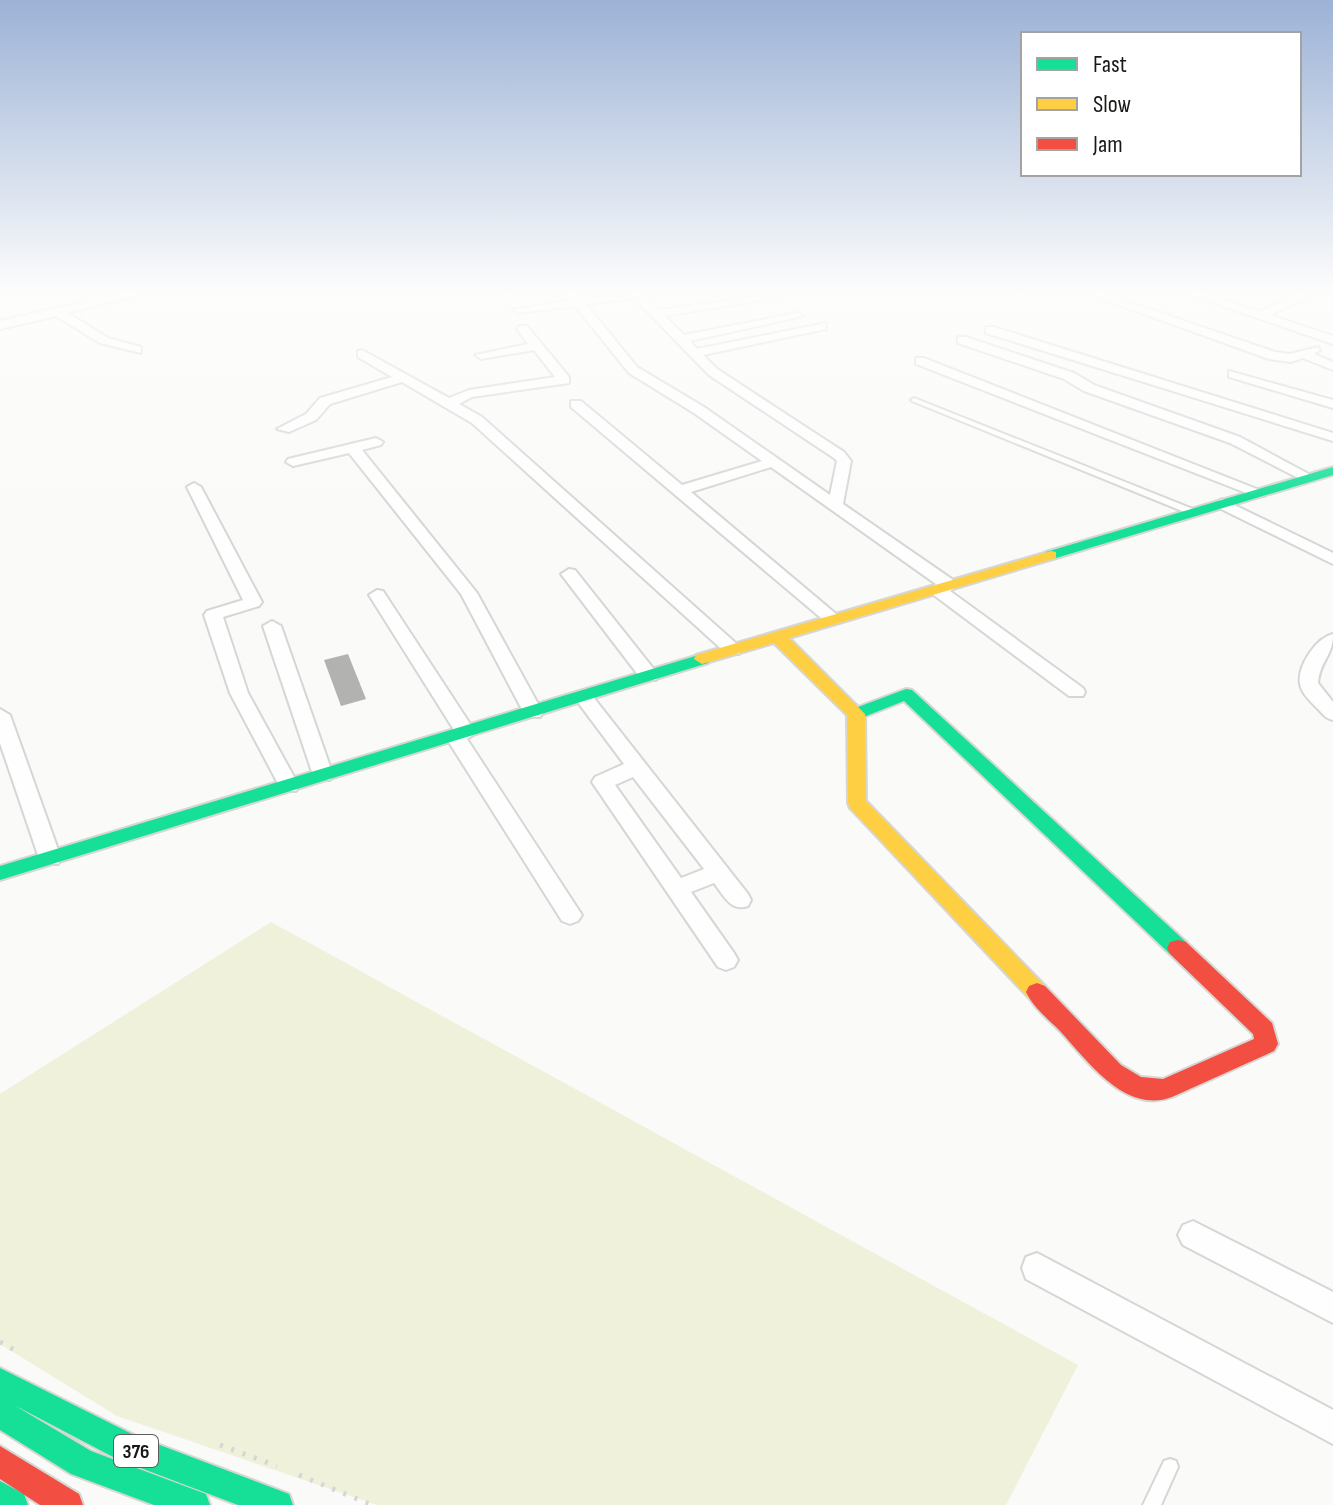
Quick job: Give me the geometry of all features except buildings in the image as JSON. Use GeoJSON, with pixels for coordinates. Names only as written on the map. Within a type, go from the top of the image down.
{"type":"FeatureCollection","features":[{"type":"Feature","properties":{"kind":"street"},"geometry":{"type":"LineString","coordinates":[[377,363],[477,420],[733,650]]}},
{"type":"Feature","properties":{"kind":"street"},"geometry":{"type":"LineString","coordinates":[[448,404],[469,394],[564,380],[551,363]]}},
{"type":"Feature","properties":{"kind":"street"},"geometry":{"type":"LineString","coordinates":[[627,363],[633,370],[699,410],[835,507],[1076,692]]}},
{"type":"Feature","properties":{"kind":"street"},"geometry":{"type":"LineString","coordinates":[[705,363],[713,372],[839,455],[844,461],[835,507]]}},
{"type":"Feature","properties":{"kind":"street"},"geometry":{"type":"LineString","coordinates":[[926,363],[1259,493]]}},
{"type":"Feature","properties":{"kind":"street"},"geometry":{"type":"LineString","coordinates":[[1031,363],[1069,376],[1089,388],[1235,440],[1309,478]]}},
{"type":"Feature","properties":{"kind":"street"},"geometry":{"type":"LineString","coordinates":[[1097,363],[1333,437]]}},
{"type":"Feature","properties":{"kind":"street"},"geometry":{"type":"LineString","coordinates":[[1234,374],[1333,404]]}},
{"type":"Feature","properties":{"kind":"street"},"geometry":{"type":"LineString","coordinates":[[284,429],[311,417],[325,401],[402,378]]}},
{"type":"Feature","properties":{"kind":"street"},"geometry":{"type":"LineString","coordinates":[[576,404],[833,619]]}},
{"type":"Feature","properties":{"kind":"street"},"geometry":{"type":"LineString","coordinates":[[293,462],[376,442]]}},
{"type":"Feature","properties":{"kind":"street"},"geometry":{"type":"LineString","coordinates":[[353,448],[469,593],[533,713]]}},
{"type":"Feature","properties":{"kind":"street"},"geometry":{"type":"LineString","coordinates":[[679,491],[772,462]]}},
{"type":"Feature","properties":{"kind":"street"},"geometry":{"type":"LineString","coordinates":[[0,873],[533,713],[833,619],[1333,471]]}},
{"type":"Feature","properties":{"kind":"street"},"geometry":{"type":"LineString","coordinates":[[194,487],[253,602],[213,615],[239,693],[289,786]]}},
{"type":"Feature","properties":{"kind":"street"},"geometry":{"type":"LineString","coordinates":[[1222,504],[1333,559]]}},
{"type":"Feature","properties":{"kind":"street"},"geometry":{"type":"LineString","coordinates":[[569,574],[649,676]]}},
{"type":"Feature","properties":{"kind":"street"},"geometry":{"type":"LineString","coordinates":[[377,595],[570,915]]}},
{"type":"Feature","properties":{"kind":"street"},"geometry":{"type":"LineString","coordinates":[[272,626],[323,775]]}},
{"type":"Feature","properties":{"kind":"street"},"geometry":{"type":"LineString","coordinates":[[777,636],[856,714],[857,803],[1113,1072],[1137,1087],[1164,1090],[1266,1044],[1264,1030],[1253,1018],[906,694],[856,714]]}},
{"type":"Feature","properties":{"kind":"street"},"geometry":{"type":"LineString","coordinates":[[1333,639],[1324,647],[1309,674],[1311,688],[1333,714]]}},
{"type":"Feature","properties":{"kind":"street"},"geometry":{"type":"LineString","coordinates":[[583,697],[740,900]]}},
{"type":"Feature","properties":{"kind":"street"},"geometry":{"type":"LineString","coordinates":[[0,715],[50,858]]}},
{"type":"Feature","properties":{"kind":"street"},"geometry":{"type":"LineString","coordinates":[[637,767],[602,782],[726,960]]}},
{"type":"Feature","properties":{"kind":"street"},"geometry":{"type":"LineString","coordinates":[[677,889],[719,872]]}},
{"type":"Feature","properties":{"kind":"street"},"geometry":{"type":"LineString","coordinates":[[1193,1235],[1333,1308]]}},
{"type":"Feature","properties":{"kind":"street"},"geometry":{"type":"LineString","coordinates":[[1037,1268],[1333,1428]]}},
{"type":"Feature","properties":{"kind":"street","name":"376"},"geometry":{"type":"LineString","coordinates":[[0,1382],[128,1448],[278,1505]]}},
{"type":"Feature","properties":{"kind":"street","name":"376"},"geometry":{"type":"LineString","coordinates":[[0,1413],[82,1463],[195,1505]]}},
{"type":"Feature","properties":{"kind":"street"},"geometry":{"type":"LineString","coordinates":[[0,1461],[61,1502]]}},
{"type":"Feature","properties":{"kind":"street"},"geometry":{"type":"LineString","coordinates":[[0,1496],[13,1505]]}},
{"type":"Feature","properties":{"kind":"lane"},"geometry":{"type":"LineString","coordinates":[[914,400],[1195,513]]}},
{"type":"Feature","properties":{"kind":"lane"},"geometry":{"type":"LineString","coordinates":[[1152,1505],[1170,1467]]}},
{"type":"Feature","properties":{"kind":"path"},"geometry":{"type":"LineString","coordinates":[[0,1342],[26,1357]]}},
{"type":"Feature","properties":{"kind":"path"},"geometry":{"type":"LineString","coordinates":[[206,1439],[372,1505]]}},
{"type":"Feature","properties":{"kind":"green space"},"geometry":{"type":"Polygon","coordinates":[[[271,922],[1078,1365],[1006,1505],[377,1505],[117,1416],[0,1344],[0,1094],[271,922]]]}},
{"type":"Feature","properties":{"kind":"traffic: fast"},"geometry":{"type":"LineString","coordinates":[[1051,555],[1333,471]]}},
{"type":"Feature","properties":{"kind":"traffic: fast"},"geometry":{"type":"LineString","coordinates":[[0,873],[702,659]]}},
{"type":"Feature","properties":{"kind":"traffic: fast"},"geometry":{"type":"LineString","coordinates":[[856,714],[906,694],[1178,948]]}},
{"type":"Feature","properties":{"kind":"traffic: fast"},"geometry":{"type":"LineString","coordinates":[[0,1382],[128,1448],[278,1505]]}},
{"type":"Feature","properties":{"kind":"traffic: fast"},"geometry":{"type":"LineString","coordinates":[[0,1413],[82,1463],[195,1505]]}},
{"type":"Feature","properties":{"kind":"traffic: fast"},"geometry":{"type":"LineString","coordinates":[[0,1496],[13,1505]]}},
{"type":"Feature","properties":{"kind":"traffic: slow"},"geometry":{"type":"LineString","coordinates":[[702,659],[1051,555]]}},
{"type":"Feature","properties":{"kind":"traffic: slow"},"geometry":{"type":"LineString","coordinates":[[777,636],[856,714],[857,803],[1037,992]]}},
{"type":"Feature","properties":{"kind":"traffic: jam"},"geometry":{"type":"LineString","coordinates":[[1037,992],[1113,1072],[1137,1087],[1164,1090],[1266,1044],[1264,1030],[1178,948]]}},
{"type":"Feature","properties":{"kind":"traffic: jam"},"geometry":{"type":"LineString","coordinates":[[0,1461],[68,1505]]}}]}
